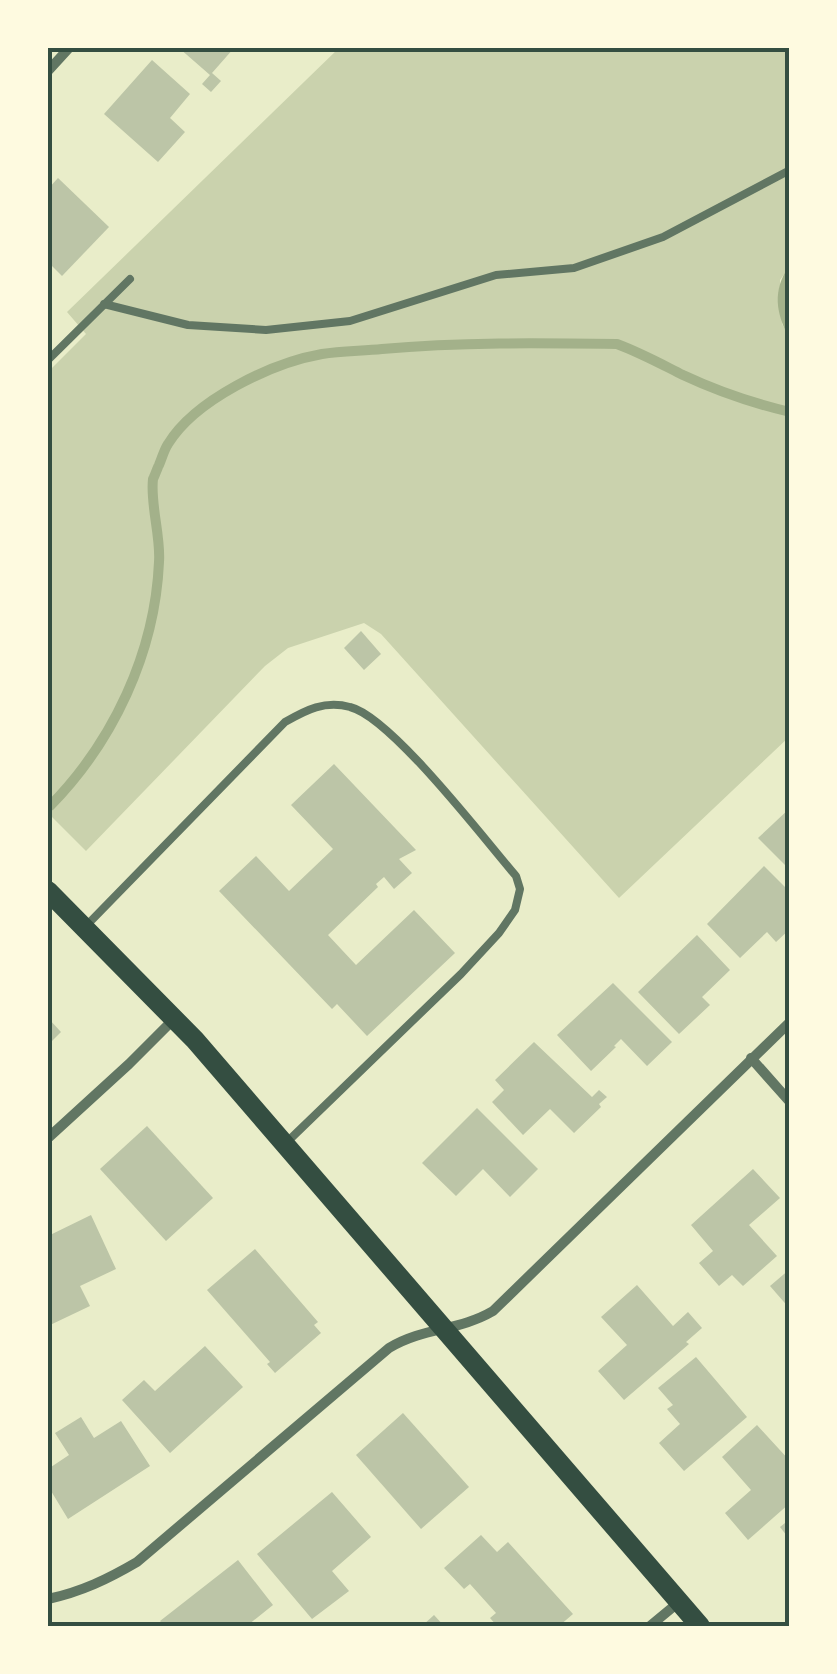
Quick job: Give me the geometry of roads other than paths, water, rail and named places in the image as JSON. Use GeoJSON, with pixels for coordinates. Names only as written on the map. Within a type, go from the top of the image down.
{"type":"FeatureCollection","features":[{"type":"Feature","properties":{"kind":"main road"},"geometry":{"type":"LineString","coordinates":[[48,891],[174,1018],[700,1626]]}},
{"type":"Feature","properties":{"kind":"street"},"geometry":{"type":"LineString","coordinates":[[48,71],[69,48]]}},
{"type":"Feature","properties":{"kind":"street"},"geometry":{"type":"LineString","coordinates":[[48,1138],[174,1018]]}},
{"type":"Feature","properties":{"kind":"street"},"geometry":{"type":"LineString","coordinates":[[48,1598],[104,1582],[138,1562],[406,1337],[478,1320],[494,1310],[790,1022]]}},
{"type":"Feature","properties":{"kind":"street"},"geometry":{"type":"LineString","coordinates":[[751,1058],[790,1102]]}},
{"type":"Feature","properties":{"kind":"street"},"geometry":{"type":"LineString","coordinates":[[650,1626],[679,1602]]}},
{"type":"Feature","properties":{"kind":"lane"},"geometry":{"type":"LineString","coordinates":[[104,304],[188,324],[266,330],[350,321],[496,276],[574,268],[663,236],[790,170]]}},
{"type":"Feature","properties":{"kind":"lane"},"geometry":{"type":"LineString","coordinates":[[48,360],[130,278]]}},
{"type":"Feature","properties":{"kind":"lane"},"geometry":{"type":"LineString","coordinates":[[84,928],[285,722],[307,709],[326,704],[352,707],[376,720],[415,758],[516,876],[520,889],[515,910],[461,974],[285,1144]]}},
{"type":"Feature","properties":{"kind":"waterway"},"geometry":{"type":"LineString","coordinates":[[50,806],[73,781],[111,725],[139,662],[156,596],[159,562],[153,479],[165,449],[196,413],[236,386],[280,366],[329,353],[470,344],[617,344],[709,386],[790,412]]}}]}
